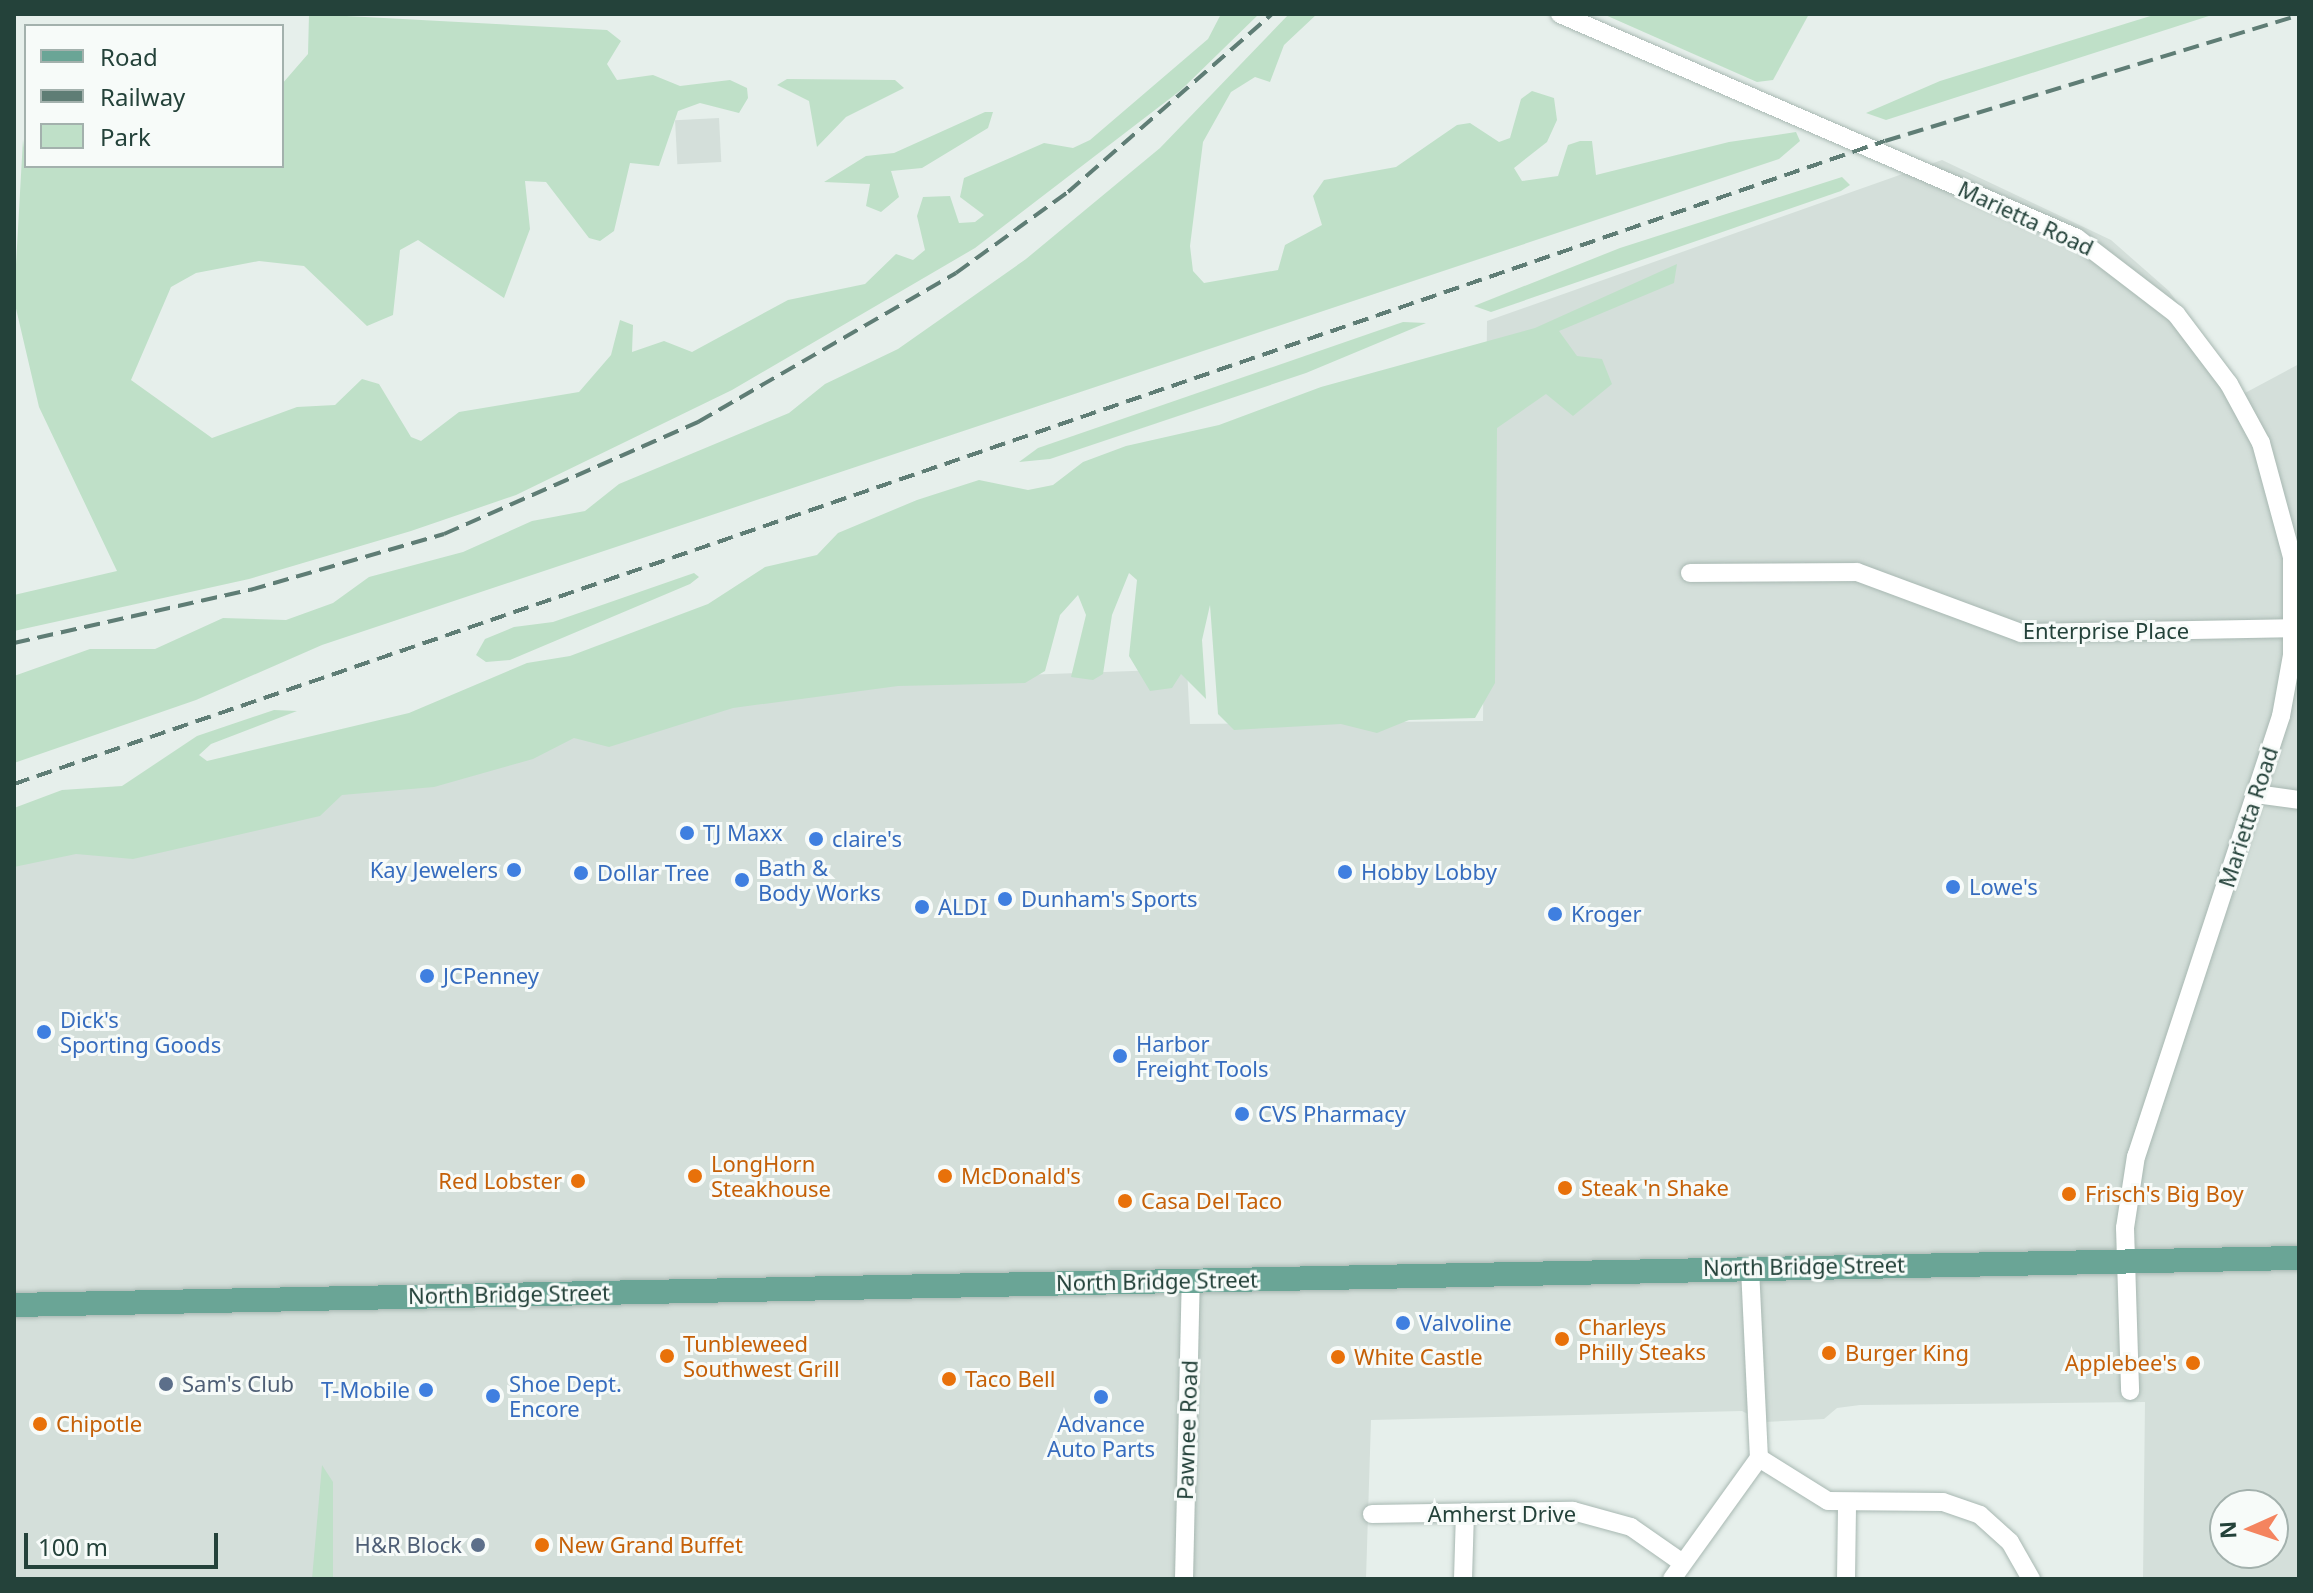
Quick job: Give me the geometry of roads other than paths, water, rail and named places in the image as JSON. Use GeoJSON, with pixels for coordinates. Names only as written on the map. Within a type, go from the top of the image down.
{"type":"FeatureCollection","features":[{"type":"Feature","properties":{"kind":"main road","name":"North Bridge Street"},"geometry":{"type":"LineString","coordinates":[[14,1305],[2126,1259],[2299,1258]]}},
{"type":"Feature","properties":{"kind":"street","name":"Marietta Road"},"geometry":{"type":"LineString","coordinates":[[1560,14],[2077,238],[2142,282],[2196,338],[2246,410],[2273,474],[2295,557],[2294,628],[2281,716],[2139,1145],[2126,1259],[2130,1391]]}},
{"type":"Feature","properties":{"kind":"street","name":"Enterprise Place"},"geometry":{"type":"LineString","coordinates":[[1690,573],[1857,572],[2021,633],[2294,628]]}},
{"type":"Feature","properties":{"kind":"street"},"geometry":{"type":"LineString","coordinates":[[2256,794],[2299,800]]}},
{"type":"Feature","properties":{"kind":"street"},"geometry":{"type":"LineString","coordinates":[[1672,1579],[1681,1562],[1759,1458],[1750,1268]]}},
{"type":"Feature","properties":{"kind":"street","name":"Pawnee Road"},"geometry":{"type":"LineString","coordinates":[[1184,1579],[1191,1281]]}},
{"type":"Feature","properties":{"kind":"street"},"geometry":{"type":"LineString","coordinates":[[1759,1458],[1807,1493],[1847,1504],[1943,1502],[1980,1515],[2010,1542],[2031,1579]]}},
{"type":"Feature","properties":{"kind":"street"},"geometry":{"type":"LineString","coordinates":[[1846,1579],[1847,1504]]}},
{"type":"Feature","properties":{"kind":"street"},"geometry":{"type":"LineString","coordinates":[[1463,1579],[1465,1513]]}},
{"type":"Feature","properties":{"kind":"street","name":"Amherst Drive"},"geometry":{"type":"LineString","coordinates":[[1372,1514],[1465,1513],[1602,1518],[1631,1527],[1681,1562]]}},
{"type":"Feature","properties":{"kind":"railway"},"geometry":{"type":"LineString","coordinates":[[14,643],[250,590],[444,534],[698,422],[956,273],[1068,192],[1272,14]]}},
{"type":"Feature","properties":{"kind":"railway"},"geometry":{"type":"LineString","coordinates":[[14,784],[1885,141],[2299,15]]}},
{"type":"Feature","properties":{"kind":"place","name":"TJ Maxx"},"geometry":{"type":"Point","coordinates":[687,833]}},
{"type":"Feature","properties":{"kind":"place","name":"claire's"},"geometry":{"type":"Point","coordinates":[816,839]}},
{"type":"Feature","properties":{"kind":"place","name":"Kay Jewelers"},"geometry":{"type":"Point","coordinates":[514,870]}},
{"type":"Feature","properties":{"kind":"place","name":"Hobby Lobby"},"geometry":{"type":"Point","coordinates":[1345,872]}},
{"type":"Feature","properties":{"kind":"place","name":"Dollar Tree"},"geometry":{"type":"Point","coordinates":[581,873]}},
{"type":"Feature","properties":{"kind":"place","name":"Bath & Body Works"},"geometry":{"type":"Point","coordinates":[742,880]}},
{"type":"Feature","properties":{"kind":"place","name":"Lowe's"},"geometry":{"type":"Point","coordinates":[1953,887]}},
{"type":"Feature","properties":{"kind":"place","name":"Dunham's Sports"},"geometry":{"type":"Point","coordinates":[1005,899]}},
{"type":"Feature","properties":{"kind":"place","name":"ALDI"},"geometry":{"type":"Point","coordinates":[922,907]}},
{"type":"Feature","properties":{"kind":"place","name":"Kroger"},"geometry":{"type":"Point","coordinates":[1555,914]}},
{"type":"Feature","properties":{"kind":"place","name":"JCPenney"},"geometry":{"type":"Point","coordinates":[427,976]}},
{"type":"Feature","properties":{"kind":"place","name":"Dick's Sporting Goods"},"geometry":{"type":"Point","coordinates":[44,1032]}},
{"type":"Feature","properties":{"kind":"place","name":"Harbor Freight Tools"},"geometry":{"type":"Point","coordinates":[1120,1056]}},
{"type":"Feature","properties":{"kind":"place","name":"CVS Pharmacy"},"geometry":{"type":"Point","coordinates":[1242,1114]}},
{"type":"Feature","properties":{"kind":"place","name":"LongHorn Steakhouse"},"geometry":{"type":"Point","coordinates":[695,1176]}},
{"type":"Feature","properties":{"kind":"place","name":"McDonald's"},"geometry":{"type":"Point","coordinates":[945,1176]}},
{"type":"Feature","properties":{"kind":"place","name":"Red Lobster"},"geometry":{"type":"Point","coordinates":[578,1181]}},
{"type":"Feature","properties":{"kind":"place","name":"Steak 'n Shake"},"geometry":{"type":"Point","coordinates":[1565,1188]}},
{"type":"Feature","properties":{"kind":"place","name":"Frisch's Big Boy"},"geometry":{"type":"Point","coordinates":[2069,1194]}},
{"type":"Feature","properties":{"kind":"place","name":"Casa Del Taco"},"geometry":{"type":"Point","coordinates":[1125,1201]}},
{"type":"Feature","properties":{"kind":"place","name":"Valvoline"},"geometry":{"type":"Point","coordinates":[1403,1323]}},
{"type":"Feature","properties":{"kind":"place","name":"Charleys Philly Steaks"},"geometry":{"type":"Point","coordinates":[1562,1339]}},
{"type":"Feature","properties":{"kind":"place","name":"Burger King"},"geometry":{"type":"Point","coordinates":[1829,1353]}},
{"type":"Feature","properties":{"kind":"place","name":"Tunbleweed Southwest Grill"},"geometry":{"type":"Point","coordinates":[667,1356]}},
{"type":"Feature","properties":{"kind":"place","name":"White Castle"},"geometry":{"type":"Point","coordinates":[1338,1357]}},
{"type":"Feature","properties":{"kind":"place","name":"Applebee's"},"geometry":{"type":"Point","coordinates":[2193,1363]}},
{"type":"Feature","properties":{"kind":"place","name":"Taco Bell"},"geometry":{"type":"Point","coordinates":[949,1379]}},
{"type":"Feature","properties":{"kind":"place","name":"Sam's Club"},"geometry":{"type":"Point","coordinates":[166,1384]}},
{"type":"Feature","properties":{"kind":"place","name":"T-Mobile"},"geometry":{"type":"Point","coordinates":[426,1390]}},
{"type":"Feature","properties":{"kind":"place","name":"Shoe Dept. Encore"},"geometry":{"type":"Point","coordinates":[493,1396]}},
{"type":"Feature","properties":{"kind":"place","name":"Advance Auto Parts"},"geometry":{"type":"Point","coordinates":[1101,1397]}},
{"type":"Feature","properties":{"kind":"place","name":"Chipotle"},"geometry":{"type":"Point","coordinates":[40,1424]}},
{"type":"Feature","properties":{"kind":"place","name":"H&R Block"},"geometry":{"type":"Point","coordinates":[478,1545]}},
{"type":"Feature","properties":{"kind":"place","name":"New Grand Buffet"},"geometry":{"type":"Point","coordinates":[542,1545]}}]}
